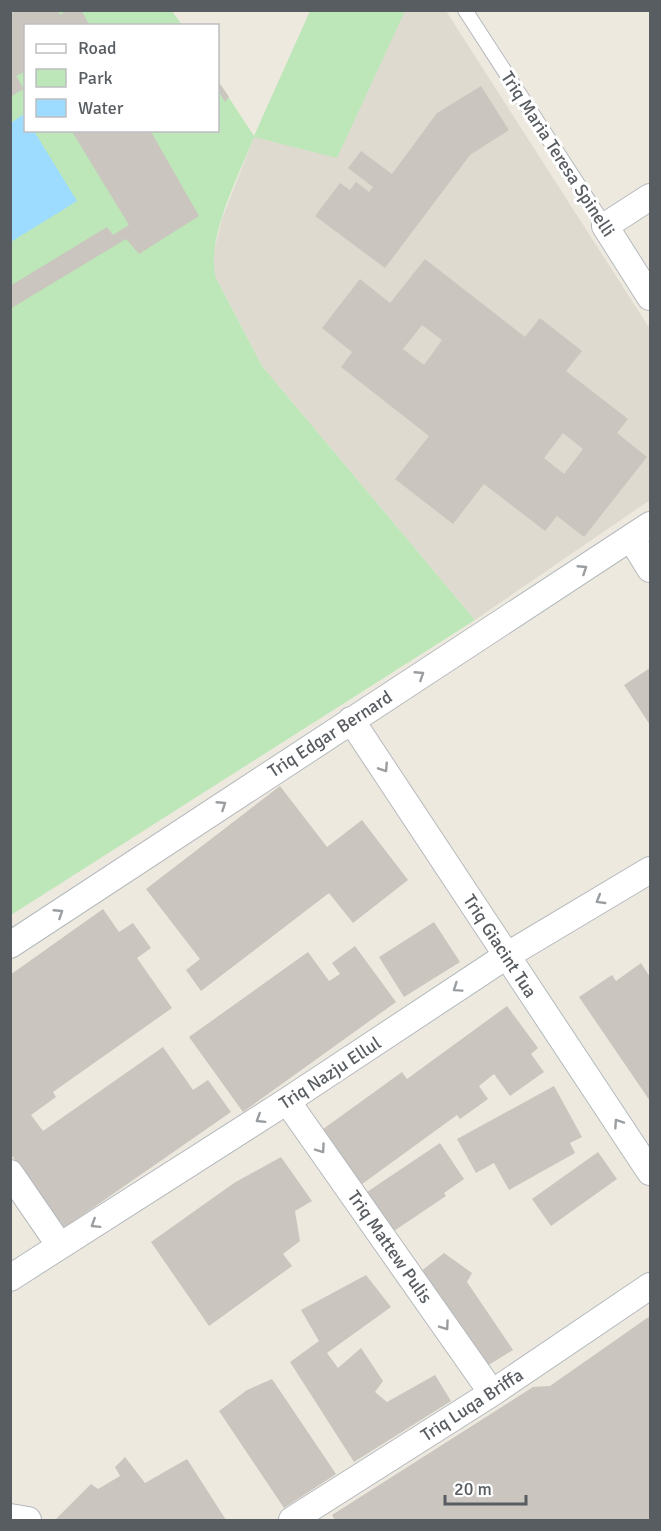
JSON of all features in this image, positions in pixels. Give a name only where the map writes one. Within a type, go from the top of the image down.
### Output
[{"type":"street","points":[[605,226],[651,197]]},
{"type":"street","name":"Triq Maria Teresa Spinelli","points":[[605,226],[651,297]]},
{"type":"street","points":[[641,531],[651,569]]},
{"type":"street","name":"Triq Edgar Bernard","points":[[10,945],[641,531]]},
{"type":"street","name":"Triq Giacint Tua","points":[[351,720],[651,1172]]},
{"type":"street","name":"Triq Nazju Ellul","points":[[10,1278],[287,1101],[506,956],[651,870]]},
{"type":"street","name":"Triq Mattew Pulis","points":[[287,1101],[492,1393]]},
{"type":"street","points":[[10,1173],[60,1246]]},
{"type":"street","name":"Triq Luqa Briffa","points":[[292,1521],[492,1393],[651,1286]]},
{"type":"street","points":[[10,1517],[28,1521]]},
{"type":"lane","name":"Triq Maria Teresa Spinelli","points":[[465,10],[605,226]]},
{"type":"shaded area","points":[[310,11],[446,11],[650,329],[650,500],[475,620],[262,366],[216,278],[211,263],[222,219],[254,137]]},
{"type":"green space","points":[[11,11],[172,11],[181,24],[24,24],[24,132],[219,132],[219,83],[254,136],[310,11],[405,11],[337,158],[254,137],[225,207],[215,245],[214,263],[216,278],[262,366],[475,620],[11,915]]},
{"type":"water","points":[[24,114],[24,132],[35,132],[77,201],[11,242],[11,123]]},
{"type":"building","points":[[17,10],[58,10],[60,15],[67,10],[81,10],[89,24],[24,24],[24,72],[16,76],[24,89],[10,97],[10,15]]},
{"type":"building","points":[[219,82],[229,97],[225,102],[219,92]]},
{"type":"building","points":[[481,86],[509,130],[470,155],[385,268],[315,216],[340,183],[350,190],[356,182],[369,192],[373,187],[348,168],[361,151],[392,174],[437,113]]},
{"type":"building","points":[[72,132],[151,132],[199,216],[139,254],[126,239],[10,309],[10,286],[107,227],[113,235],[129,225]]},
{"type":"building","points":[[425,259],[525,337],[540,318],[582,351],[566,371],[628,419],[617,433],[647,457],[584,537],[557,516],[545,531],[484,484],[453,524],[395,479],[429,436],[341,367],[352,352],[322,328],[360,279],[390,303]],"holes":[[[422,325],[442,340],[424,365],[403,349]],[[563,433],[583,449],[564,474],[544,458]]]},
{"type":"building","points":[[650,668],[650,725],[624,685]]},
{"type":"building","points":[[280,786],[327,847],[362,820],[408,880],[353,923],[329,893],[201,991],[186,970],[200,959],[146,889]]},
{"type":"building","points":[[103,909],[119,932],[133,923],[151,948],[137,958],[172,1008],[53,1092],[56,1097],[31,1115],[43,1131],[163,1047],[193,1090],[208,1080],[231,1112],[64,1228],[10,1153],[10,975]]},
{"type":"building","points":[[434,922],[460,962],[404,997],[379,957]]},
{"type":"building","points":[[355,946],[396,1002],[243,1112],[189,1037],[308,952],[329,981],[340,974],[332,963]]},
{"type":"building","points":[[641,963],[650,977],[650,1101],[579,997],[612,975],[616,981]]},
{"type":"building","points":[[507,1006],[538,1048],[531,1054],[544,1072],[510,1096],[494,1074],[479,1086],[488,1099],[460,1119],[457,1115],[358,1187],[319,1132],[402,1072],[407,1079]]},
{"type":"building","points":[[554,1086],[582,1137],[570,1143],[575,1153],[509,1190],[494,1163],[476,1173],[457,1139]]},
{"type":"building","points":[[440,1143],[464,1179],[444,1193],[446,1196],[388,1235],[361,1196]]},
{"type":"building","points":[[598,1152],[617,1179],[551,1226],[532,1199]]},
{"type":"building","points":[[281,1157],[312,1201],[295,1211],[300,1241],[283,1254],[292,1266],[209,1326],[151,1242],[234,1183]]},
{"type":"building","points":[[444,1253],[472,1273],[467,1282],[513,1350],[487,1366],[419,1273]]},
{"type":"building","points":[[366,1275],[391,1307],[327,1353],[338,1368],[361,1348],[383,1381],[375,1392],[387,1402],[435,1375],[451,1401],[354,1462],[290,1362],[319,1341],[301,1310]]},
{"type":"building","points":[[650,1316],[650,1520],[335,1520],[332,1515],[533,1387],[550,1386]]},
{"type":"building","points":[[272,1379],[336,1474],[284,1508],[219,1411],[247,1390]]},
{"type":"building","points":[[125,1457],[145,1483],[187,1459],[226,1520],[56,1519],[91,1484],[98,1489],[120,1476],[115,1467]]}]
